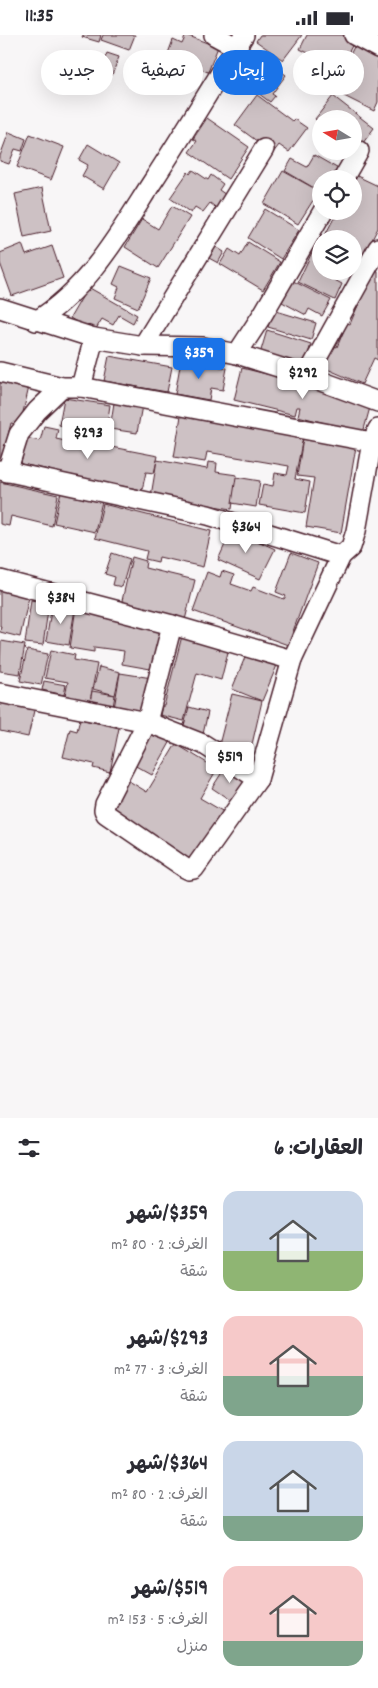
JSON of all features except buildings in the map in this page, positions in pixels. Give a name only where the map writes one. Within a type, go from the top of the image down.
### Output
[{"type":"street","points":[[36,321],[51,311],[86,279],[117,237],[240,41],[214,35]]},
{"type":"street","points":[[354,35],[378,48]]},
{"type":"street","points":[[143,346],[264,149]]},
{"type":"street","points":[[236,354],[263,314],[319,220]]},
{"type":"street","points":[[307,376],[378,248]]},
{"type":"street","points":[[0,308],[94,338],[143,346],[204,347],[236,354],[307,376],[378,402]]},
{"type":"street","points":[[94,338],[71,387],[37,411],[19,434],[3,471],[208,515],[341,556]]},
{"type":"street","points":[[0,372],[71,387],[375,435],[356,531],[350,547],[341,556],[292,660],[258,779],[194,869],[190,870],[106,814],[104,810],[105,804],[147,722],[172,625]]},
{"type":"street","points":[[0,580],[172,625],[292,660]]},
{"type":"street","points":[[0,693],[147,722],[203,745],[258,779]]}]
